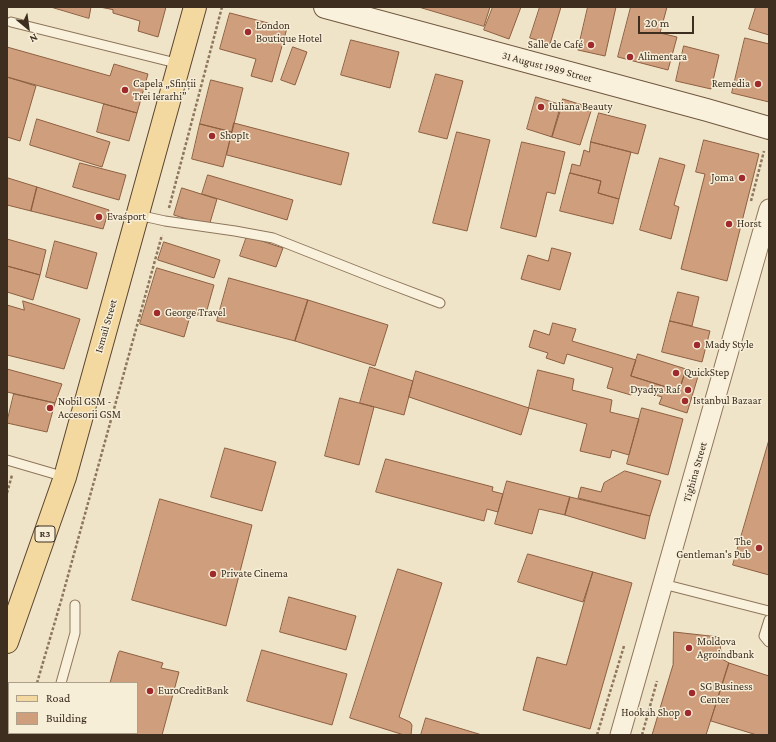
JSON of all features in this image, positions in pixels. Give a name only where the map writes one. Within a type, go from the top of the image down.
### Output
[{"type":"main road","name":"Ismail Street","points":[[7,642],[65,477],[196,7]]},
{"type":"street","name":"31 August 1989 Street","points":[[325,7],[769,128]]},
{"type":"street","name":"Tighina Street","points":[[620,735],[769,209]]},
{"type":"lane","points":[[11,22],[180,64]]},
{"type":"lane","points":[[138,215],[165,221],[273,238],[440,302]]},
{"type":"lane","points":[[7,460],[65,477]]},
{"type":"lane","points":[[663,584],[769,611]]},
{"type":"lane","points":[[62,682],[75,633],[75,605]]},
{"type":"lane","points":[[769,620],[764,636],[769,642]]},
{"type":"path","points":[[37,682],[165,221],[222,7]]},
{"type":"building","points":[[51,7],[91,7],[89,18]]},
{"type":"building","points":[[100,7],[166,7],[158,37],[138,31],[140,21],[113,13],[113,10]]},
{"type":"building","points":[[419,7],[490,7],[484,26]]},
{"type":"building","points":[[493,7],[521,7],[509,39],[484,30]]},
{"type":"building","points":[[540,7],[561,7],[550,44],[530,38]]},
{"type":"building","points":[[588,7],[616,7],[605,56],[578,50]]},
{"type":"building","points":[[631,7],[667,7],[660,33],[677,37],[668,70],[618,57]]},
{"type":"building","points":[[756,7],[769,7],[769,35],[749,29]]},
{"type":"building","points":[[230,13],[287,28],[272,82],[251,76],[256,59],[220,49]]},
{"type":"building","points":[[745,38],[769,44],[769,102],[732,93]]},
{"type":"building","points":[[351,40],[399,52],[390,88],[341,75]]},
{"type":"building","points":[[684,46],[719,55],[711,89],[676,81]]},
{"type":"building","points":[[7,47],[110,76],[114,64],[148,74],[137,113],[7,77]]},
{"type":"building","points":[[293,47],[307,52],[295,85],[281,80]]},
{"type":"building","points":[[436,74],[463,81],[447,139],[419,132]]},
{"type":"building","points":[[7,77],[36,86],[20,141],[7,137]]},
{"type":"building","points":[[211,80],[243,88],[232,132],[200,124]]},
{"type":"building","points":[[536,97],[562,105],[552,137],[527,129]]},
{"type":"building","points":[[563,99],[592,108],[580,145],[552,137]]},
{"type":"building","points":[[104,104],[137,113],[129,141],[97,132]]},
{"type":"building","points":[[599,113],[646,125],[638,154],[591,142]]},
{"type":"building","points":[[37,119],[110,142],[102,167],[30,145]]},
{"type":"building","points":[[234,123],[349,153],[341,185],[227,155]]},
{"type":"building","points":[[200,124],[232,132],[223,167],[192,159]]},
{"type":"building","points":[[457,132],[490,140],[467,231],[433,223]]},
{"type":"building","points":[[704,140],[759,154],[727,281],[681,269],[705,174],[696,172]]},
{"type":"building","points":[[522,142],[565,152],[555,194],[547,192],[536,237],[501,228]]},
{"type":"building","points":[[591,142],[631,152],[619,199],[598,193],[601,181],[570,173],[572,164],[580,166],[584,150],[589,152]]},
{"type":"building","points":[[660,158],[685,165],[674,205],[679,207],[671,239],[640,230]]},
{"type":"building","points":[[80,163],[126,175],[119,200],[73,187]]},
{"type":"building","points":[[570,173],[601,181],[598,193],[619,199],[613,224],[560,211]]},
{"type":"building","points":[[208,175],[293,200],[287,220],[202,194]]},
{"type":"building","points":[[8,178],[37,187],[31,211],[7,205]]},
{"type":"building","points":[[37,187],[109,210],[103,229],[31,211]]},
{"type":"building","points":[[182,188],[217,199],[209,226],[174,215]]},
{"type":"building","points":[[247,236],[283,248],[276,267],[240,256]]},
{"type":"building","points":[[7,239],[46,250],[40,275],[7,266]]},
{"type":"building","points":[[55,241],[97,253],[87,289],[46,277]]},
{"type":"building","points":[[164,242],[220,260],[214,278],[158,260]]},
{"type":"building","points":[[552,248],[571,253],[560,290],[521,279],[528,255],[548,261]]},
{"type":"building","points":[[7,266],[40,275],[33,300],[7,292]]},
{"type":"building","points":[[157,268],[214,285],[205,317],[191,313],[184,337],[140,324]]},
{"type":"building","points":[[229,278],[308,300],[295,341],[217,321]]},
{"type":"building","points":[[678,292],[699,297],[692,326],[670,321]]},
{"type":"building","points":[[308,300],[388,325],[375,366],[295,341]]},
{"type":"building","points":[[23,301],[80,319],[64,369],[7,355],[7,305],[24,310]]},
{"type":"building","points":[[670,321],[710,331],[702,362],[662,352]]},
{"type":"building","points":[[553,323],[576,329],[572,341],[636,360],[631,376],[679,391],[686,369],[699,373],[687,413],[659,404],[662,397],[633,388],[631,395],[607,388],[613,368],[567,354],[564,364],[546,358],[548,353],[529,347],[534,330],[549,335]]},
{"type":"building","points":[[638,354],[686,369],[679,391],[631,376]]},
{"type":"building","points":[[370,367],[413,381],[404,415],[360,403]]},
{"type":"building","points":[[7,369],[62,384],[55,403],[7,392]]},
{"type":"building","points":[[538,370],[574,379],[572,390],[612,400],[610,412],[639,419],[629,455],[612,450],[610,458],[580,451],[587,424],[529,408]]},
{"type":"building","points":[[416,371],[529,408],[521,435],[409,397]]},
{"type":"building","points":[[14,394],[55,403],[47,432],[7,423]]},
{"type":"building","points":[[340,398],[374,407],[359,465],[325,456]]},
{"type":"building","points":[[642,408],[683,419],[668,475],[627,464]]},
{"type":"building","points":[[769,440],[769,575],[733,565]]},
{"type":"building","points":[[225,448],[276,462],[262,511],[211,497]]},
{"type":"building","points":[[386,459],[493,487],[492,491],[503,494],[498,512],[487,509],[484,521],[376,492]]},
{"type":"building","points":[[625,471],[661,481],[650,516],[578,498],[581,487],[601,492],[604,483]]},
{"type":"building","points":[[507,481],[570,497],[565,515],[539,509],[532,534],[495,524]]},
{"type":"building","points":[[570,497],[650,516],[645,539],[565,515]]},
{"type":"building","points":[[160,499],[252,525],[226,626],[132,600]]},
{"type":"building","points":[[528,554],[593,572],[583,602],[518,582]]},
{"type":"building","points":[[398,569],[442,583],[399,717],[410,722],[412,725],[411,735],[404,735],[350,718]]},
{"type":"building","points":[[593,572],[632,583],[590,729],[523,710],[537,657],[566,665]]},
{"type":"building","points":[[289,597],[356,616],[346,650],[280,632]]},
{"type":"building","name":"SG Business Center","points":[[674,632],[719,637],[722,659],[729,663],[706,735],[652,735],[673,665]]},
{"type":"building","points":[[262,650],[347,674],[332,725],[247,701]]},
{"type":"building","points":[[120,651],[163,663],[161,668],[179,672],[162,735],[96,735],[138,734],[138,682],[110,682]]},
{"type":"building","name":"SG Business Center","points":[[729,663],[769,676],[769,735],[757,735],[711,721]]},
{"type":"building","points":[[426,718],[482,735],[421,735]]},
{"type":"place","name":"London Boutique Hotel","points":[[248,32]]},
{"type":"place","name":"Salle de Café","points":[[591,45]]},
{"type":"place","name":"Alimentara","points":[[630,57]]},
{"type":"place","name":"Remedia","points":[[758,84]]},
{"type":"place","name":"Capela „Sfinții Trei Ierarhi”","points":[[125,90]]},
{"type":"place","name":"Iuliana Beauty","points":[[541,107]]},
{"type":"place","name":"ShopIt","points":[[212,136]]},
{"type":"place","name":"Joma","points":[[742,178]]},
{"type":"place","name":"Evaśport","points":[[99,217]]},
{"type":"place","name":"Horst","points":[[729,224]]},
{"type":"place","name":"George Travel","points":[[157,313]]},
{"type":"place","name":"Mady Style","points":[[697,345]]},
{"type":"place","name":"QuickStep","points":[[676,373]]},
{"type":"place","name":"Dyadya Raf","points":[[688,390]]},
{"type":"place","name":"Istanbul Bazaar","points":[[685,401]]},
{"type":"place","name":"Nobil GSM - Accesorii GSM","points":[[50,408]]},
{"type":"place","name":"The Gentleman's Pub","points":[[759,548]]},
{"type":"place","name":"Private Cinema","points":[[213,574]]},
{"type":"place","name":"Moldova Agroindbank","points":[[689,648]]},
{"type":"place","name":"EuroCreditBank","points":[[150,691]]},
{"type":"place","name":"SG Business Center","points":[[692,693]]},
{"type":"place","name":"Hookah Shop","points":[[688,713]]}]
